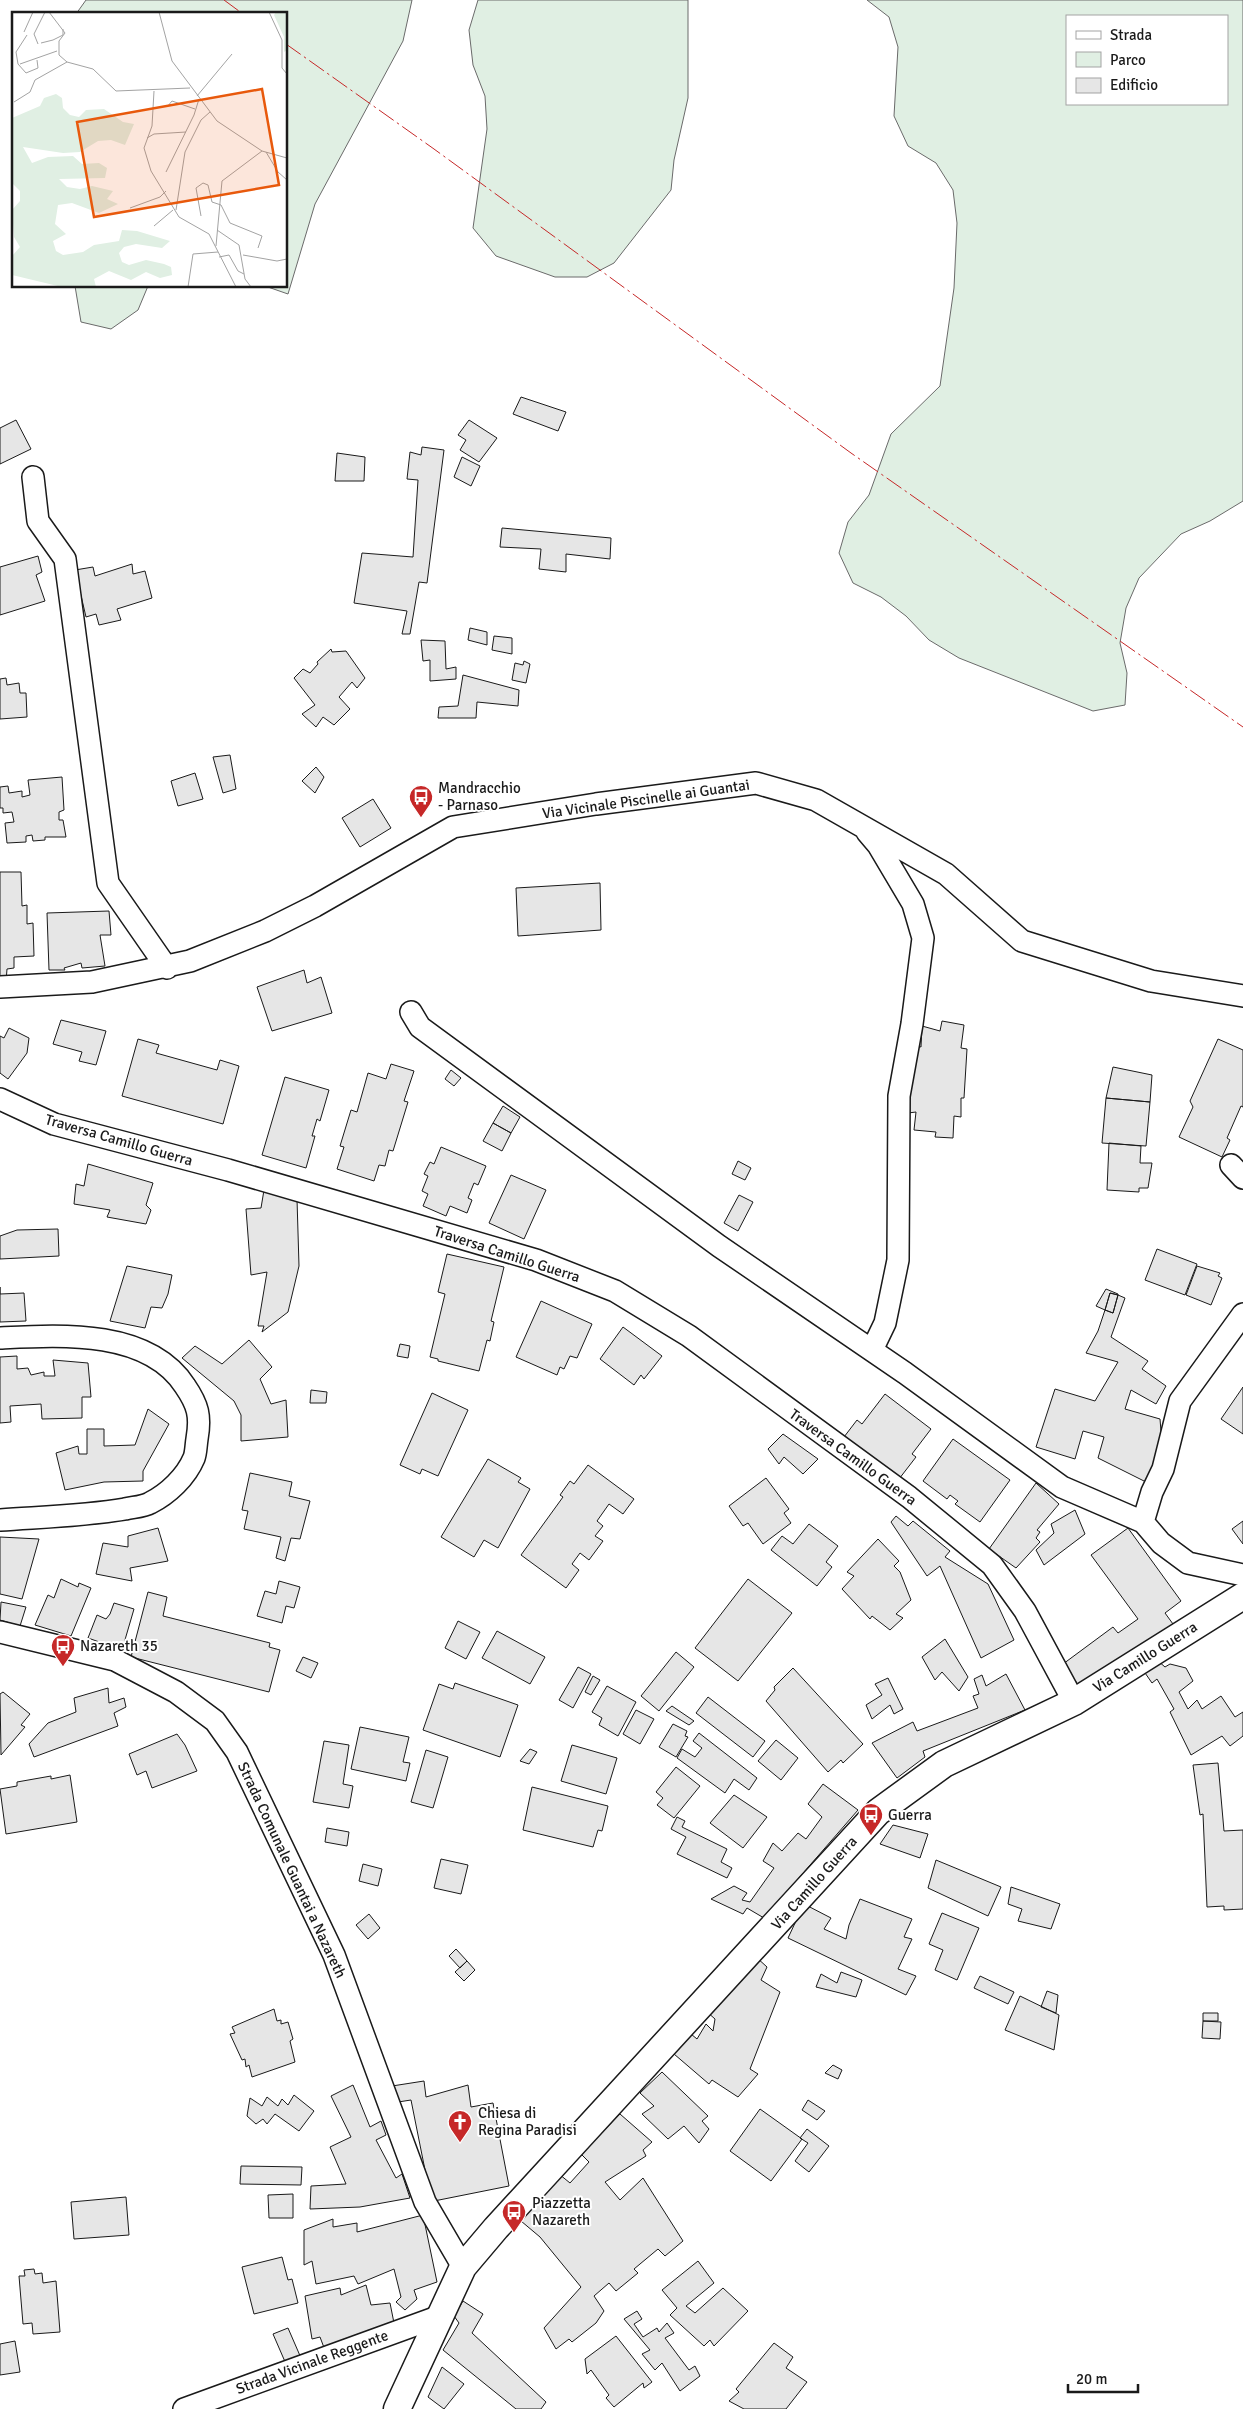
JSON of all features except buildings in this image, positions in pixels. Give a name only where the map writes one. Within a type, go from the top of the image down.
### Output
[{"type":"street","points":[[34,477],[38,521],[66,559],[108,883],[167,968]]},
{"type":"street","name":"Via Vicinale Piscinelle ai Guantai","points":[[0,987],[92,982],[167,968],[190,961],[265,931],[315,906],[453,828],[596,804],[756,783],[816,800],[946,874],[1022,941],[1151,981],[1243,996]]},
{"type":"street","points":[[861,825],[878,846],[913,904],[923,938],[914,1015],[900,1096],[898,1260],[885,1323],[872,1350]]},
{"type":"street","points":[[411,1012],[420,1026],[720,1246],[872,1350],[1062,1487],[1143,1522],[1161,1543],[1188,1563],[1243,1575]]},
{"type":"street","name":"Traversa Camillo Guerra","points":[[0,1099],[54,1124],[228,1170],[536,1260],[616,1291],[689,1336],[908,1497],[992,1565],[1025,1611],[1074,1702]]},
{"type":"street","points":[[1143,1522],[1152,1492],[1163,1468],[1180,1401],[1243,1314]]},
{"type":"street","points":[[0,1338],[35,1336],[97,1339],[138,1348],[164,1362],[179,1376],[197,1404],[198,1434],[194,1457],[171,1491],[148,1505],[107,1512],[0,1520]]},
{"type":"street","name":"Via Camillo Guerra","points":[[397,2409],[463,2267],[878,1812],[944,1764],[1074,1702],[1243,1596]]},
{"type":"street","name":"Strada Comunale Guantai a Nazareth","points":[[0,1632],[115,1660],[184,1698],[214,1721],[237,1752],[334,1955],[425,2202],[463,2267]]},
{"type":"street","name":"Strada Vicinale Reggente","points":[[184,2409],[440,2316]]},
{"type":"green space","points":[[86,0],[412,0],[403,41],[315,204],[288,294],[271,288],[288,288],[288,12],[77,12]]},
{"type":"green space","points":[[478,0],[688,0],[688,98],[674,160],[671,190],[614,263],[587,277],[555,277],[496,256],[473,228],[487,129],[485,96],[473,65],[469,30]]},
{"type":"green space","points":[[867,0],[1243,0],[1243,501],[1210,521],[1181,534],[1139,578],[1126,608],[1120,643],[1127,673],[1125,705],[1093,711],[959,658],[929,640],[906,616],[881,597],[853,583],[839,553],[848,522],[869,495],[891,434],[940,386],[954,288],[957,223],[953,190],[936,163],[908,146],[894,116],[898,47],[889,17]]},
{"type":"green space","points":[[75,288],[147,288],[138,310],[111,329],[81,322]]},
{"type":"power","points":[[224,0],[240,12]]},
{"type":"power","points":[[288,45],[434,149],[851,453],[1243,727]]},
{"type":"place","name":"Mandracchio - Parnaso","points":[[421,818]]},
{"type":"place","name":"Nazareth 35","points":[[63,1667]]},
{"type":"place","name":"Guerra","points":[[871,1836]]},
{"type":"place","name":"Chiesa di Regina Paradisi","points":[[460,2143]]},
{"type":"place","name":"Piazzetta Nazareth","points":[[514,2233]]}]
